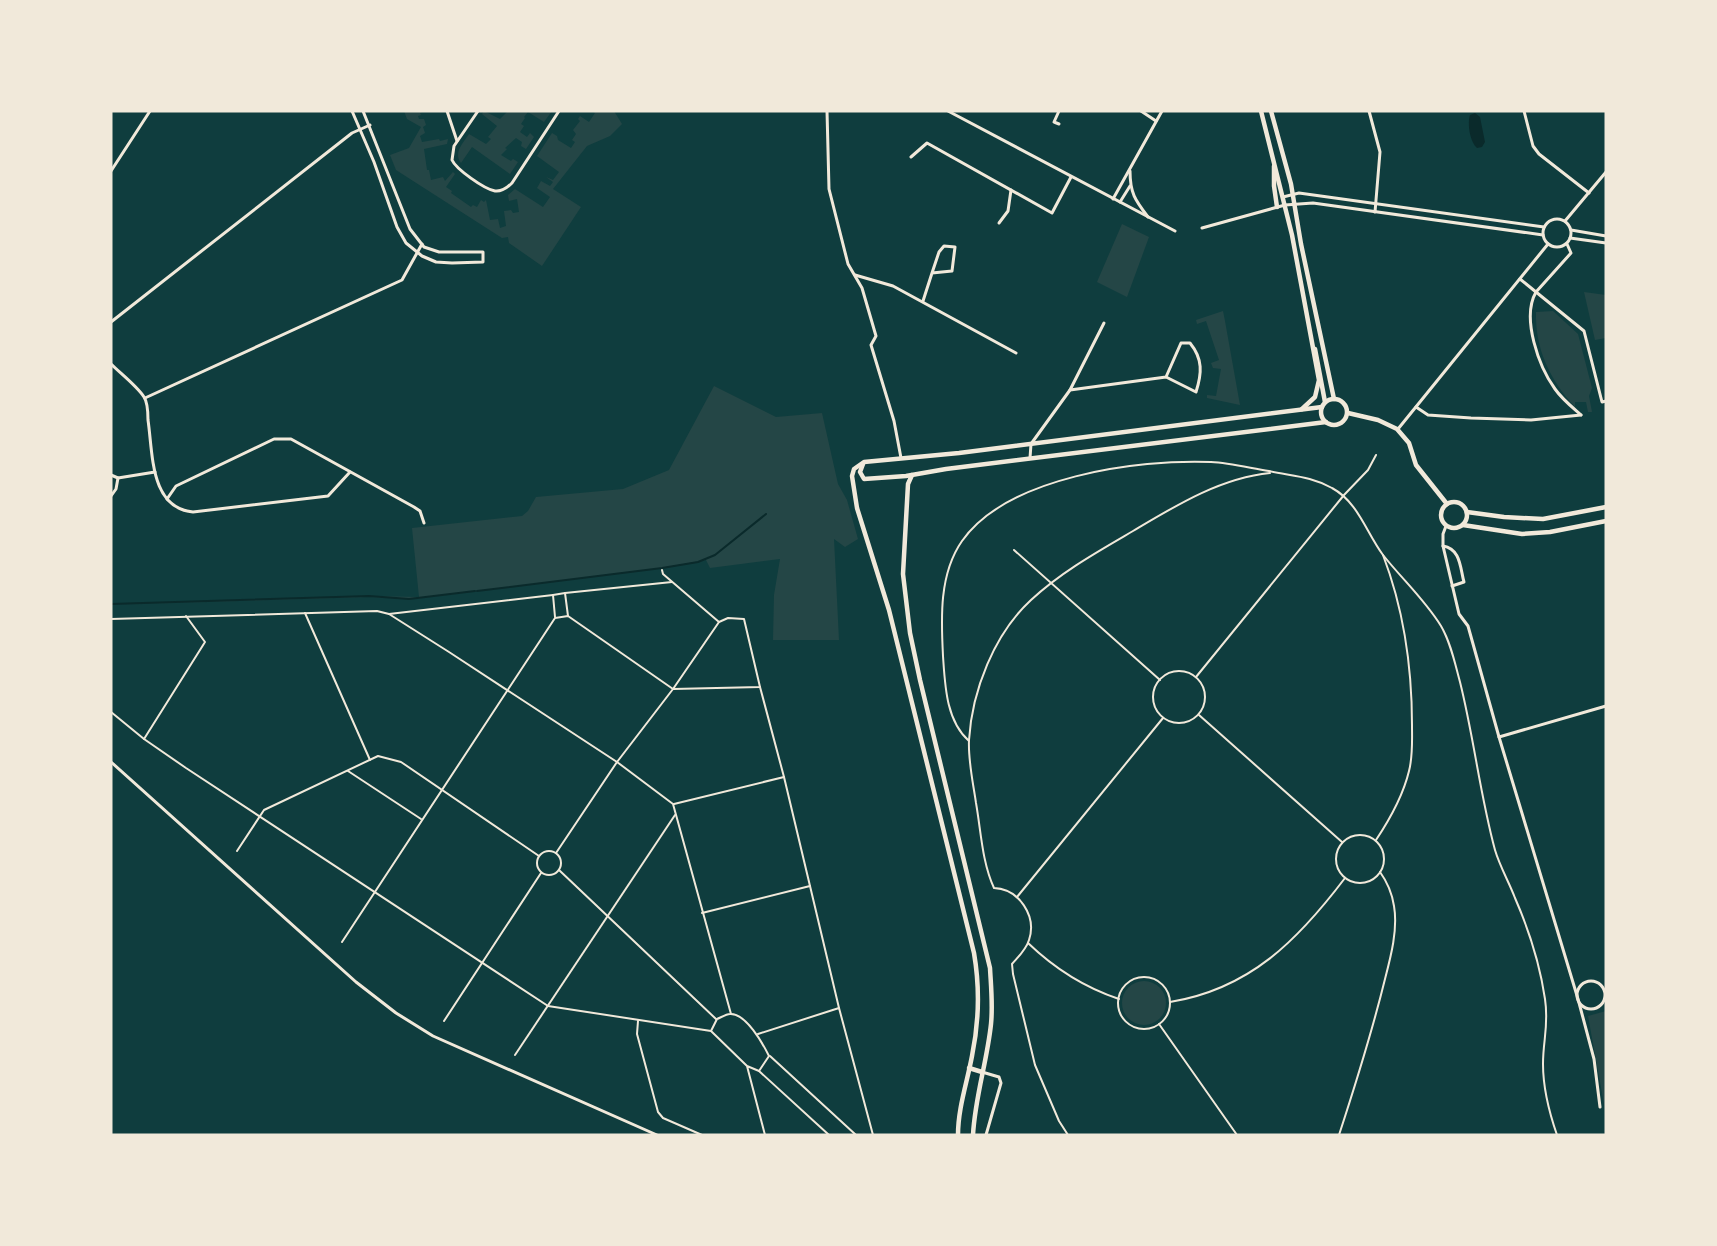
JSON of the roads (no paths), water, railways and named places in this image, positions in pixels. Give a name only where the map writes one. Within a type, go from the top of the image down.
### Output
[{"type":"main road","points":[[1261,111],[1285,205],[1319,380],[1318,390],[1311,402],[1299,410]]},
{"type":"main road","points":[[1271,111],[1293,194],[1334,399]]},
{"type":"main road","points":[[1274,160],[1277,207]]},
{"type":"main road","points":[[1313,341],[1326,402]]},
{"type":"main road","points":[[1348,412],[1341,423],[1331,425],[1321,415],[1322,407],[1326,402],[1334,399],[1342,401],[1348,412],[1378,420],[1397,429],[1409,444],[1416,465],[1447,504]]},
{"type":"main road","points":[[958,1135],[960,1107],[977,1025],[979,999],[974,953],[889,610],[857,508],[852,476],[854,469],[864,462],[1031,444],[1322,407]]},
{"type":"main road","points":[[864,462],[860,472],[864,479],[912,475],[1326,422]]},
{"type":"main road","points":[[944,454],[946,469]]},
{"type":"main road","points":[[912,475],[908,484],[904,545],[905,599],[920,680],[990,968],[991,1025],[974,1113],[973,1135]]},
{"type":"main road","points":[[1467,512],[1467,519],[1463,525],[1455,529],[1446,526],[1440,517],[1442,508],[1447,504],[1459,503],[1467,512],[1543,519],[1606,507]]},
{"type":"main road","points":[[1463,525],[1522,534],[1550,532],[1606,521]]},
{"type":"main road","points":[[969,1068],[982,1072]]},
{"type":"street","points":[[111,171],[150,111]]},
{"type":"street","points":[[352,111],[397,226],[406,243],[436,262],[483,262],[483,252],[439,252],[422,244],[410,229],[363,111]]},
{"type":"street","points":[[447,111],[457,141]]},
{"type":"street","points":[[478,111],[457,141],[451,154],[452,160],[457,168],[488,188],[502,190],[512,183],[559,111]]},
{"type":"street","points":[[827,111],[829,189],[848,264],[862,288],[876,336],[872,345],[902,458]]},
{"type":"street","points":[[948,111],[1175,231]]},
{"type":"street","points":[[1059,111],[1054,122],[1059,124]]},
{"type":"street","points":[[1141,111],[1156,121]]},
{"type":"street","points":[[1113,199],[1162,111]]},
{"type":"street","points":[[1369,111],[1380,152],[1375,212]]},
{"type":"street","points":[[1524,111],[1533,146],[1539,154],[1589,193]]},
{"type":"street","points":[[111,322],[352,133],[370,125]]},
{"type":"street","points":[[911,157],[927,143],[1052,213],[1071,177]]},
{"type":"street","points":[[1130,170],[1130,186],[1135,199],[1148,217]]},
{"type":"street","points":[[1565,221],[1606,172]]},
{"type":"street","points":[[1120,202],[1130,186]]},
{"type":"street","points":[[999,223],[1008,211],[1011,190]]},
{"type":"street","points":[[1283,197],[1299,193],[1544,226]]},
{"type":"street","points":[[1202,228],[1285,205],[1313,203],[1543,234]]},
{"type":"street","points":[[1552,219],[1565,221],[1571,230],[1567,244],[1558,247],[1548,244],[1543,234],[1544,226],[1552,219]]},
{"type":"street","points":[[1571,230],[1606,236]]},
{"type":"street","points":[[1570,238],[1606,243]]},
{"type":"street","points":[[145,398],[394,285],[402,280],[422,244]]},
{"type":"street","points":[[1397,429],[1548,244]]},
{"type":"street","points":[[1416,407],[1428,415],[1471,418],[1532,420],[1581,415],[1554,388],[1537,356],[1531,321],[1533,297],[1571,253],[1567,244]]},
{"type":"street","points":[[923,301],[932,273],[939,252],[944,246],[955,248],[952,271],[932,273]]},
{"type":"street","points":[[855,275],[893,286],[1016,353]]},
{"type":"street","points":[[1520,279],[1584,331],[1602,402],[1606,401]]},
{"type":"street","points":[[1030,460],[1031,444],[1070,390],[1104,323]]},
{"type":"street","points":[[1070,390],[1166,377],[1196,392],[1201,365],[1196,350],[1190,343],[1181,343],[1166,377]]},
{"type":"street","points":[[111,364],[145,398],[159,488],[167,499],[181,511],[194,512],[328,496],[350,472]]},
{"type":"street","points":[[167,499],[176,486],[274,439],[291,439],[414,507],[420,511],[424,523]]},
{"type":"street","points":[[1196,677],[1344,495],[1368,470],[1376,455]]},
{"type":"street","points":[[969,741],[960,733],[950,710],[945,681],[942,626],[946,575],[959,545],[982,520],[1036,488],[1102,470],[1177,462],[1214,462],[1288,473],[1318,481],[1344,495],[1382,553],[1427,605],[1443,629],[1454,657],[1468,713],[1494,848],[1517,902],[1534,952],[1545,995],[1548,1020],[1543,1055],[1544,1087],[1557,1135]]},
{"type":"street","points":[[111,475],[118,477],[155,472]]},
{"type":"street","points":[[1068,1135],[1059,1121],[1033,1059],[1012,964],[1028,943],[1031,930],[1030,920],[1017,897],[1011,892],[994,888],[984,850],[970,765],[969,741],[976,698],[1002,637],[1029,602],[1051,583],[1164,512],[1223,483],[1254,474],[1273,472]]},
{"type":"street","points":[[111,496],[116,489],[118,477]]},
{"type":"street","points":[[1446,526],[1443,546],[1459,614],[1468,626],[1578,999],[1594,1059],[1600,1107]]},
{"type":"street","points":[[1443,546],[1454,550],[1458,555],[1464,582],[1452,586]]},
{"type":"street","points":[[1014,550],[1160,680]]},
{"type":"street","points":[[1376,840],[1389,821],[1406,782],[1412,745],[1410,685],[1404,624],[1396,591],[1382,553]]},
{"type":"street","points":[[663,570],[663,574],[719,622]]},
{"type":"street","points":[[389,614],[672,582]]},
{"type":"street","points":[[565,593],[568,616]]},
{"type":"street","points":[[342,942],[555,618],[553,595]]},
{"type":"street","points":[[111,619],[377,611],[389,614],[617,762],[673,804],[731,1014]]},
{"type":"street","points":[[305,613],[370,760]]},
{"type":"street","points":[[144,740],[205,642],[186,616]]},
{"type":"street","points":[[555,618],[568,616],[673,689],[760,687]]},
{"type":"street","points":[[556,853],[617,762],[673,689],[719,622],[728,618],[744,619],[838,1008],[873,1135]]},
{"type":"street","points":[[1177,671],[1196,677],[1206,695],[1199,715],[1189,722],[1182,723],[1173,723],[1163,718],[1155,707],[1154,700],[1155,688],[1160,680],[1177,671]]},
{"type":"street","points":[[1499,737],[1606,706]]},
{"type":"street","points":[[111,712],[144,740],[548,1006],[711,1032],[747,1066],[759,1071],[830,1135]]},
{"type":"street","points":[[1199,715],[1342,842]]},
{"type":"street","points":[[1017,897],[1163,718]]},
{"type":"street","points":[[237,851],[264,810],[378,756],[401,762],[539,856]]},
{"type":"street","points":[[111,762],[368,992],[396,1013],[433,1036],[657,1135]]},
{"type":"street","points":[[348,771],[422,820]]},
{"type":"street","points":[[673,804],[784,777]]},
{"type":"street","points":[[515,1055],[676,814]]},
{"type":"street","points":[[1362,835],[1376,840],[1384,860],[1380,872],[1367,882],[1359,883],[1345,878],[1340,872],[1336,857],[1342,842],[1362,835]]},
{"type":"street","points":[[549,851],[556,853],[561,863],[559,870],[549,876],[542,873],[536,863],[539,856],[549,851]]},
{"type":"street","points":[[559,870],[717,1019]]},
{"type":"street","points":[[1339,1135],[1366,1053],[1391,951],[1394,906],[1388,883],[1380,872]]},
{"type":"street","points":[[444,1021],[542,873]]},
{"type":"street","points":[[1170,1002],[1196,998],[1223,988],[1261,967],[1323,908],[1345,878]]},
{"type":"street","points":[[702,913],[810,886]]},
{"type":"street","points":[[1028,943],[1041,956],[1078,983],[1119,999]]},
{"type":"street","points":[[1147,977],[1161,983],[1169,995],[1170,1002],[1165,1018],[1159,1024],[1143,1029],[1127,1022],[1119,1008],[1119,999],[1125,985],[1131,980],[1147,977]]},
{"type":"street","points":[[1585,982],[1597,982],[1604,991],[1602,1002],[1596,1007],[1585,1007],[1578,999],[1578,991],[1585,982]]},
{"type":"street","points":[[757,1034],[838,1008]]},
{"type":"street","points":[[711,1032],[717,1019],[731,1014],[740,1017],[757,1034],[769,1056],[856,1135]]},
{"type":"street","points":[[638,1021],[637,1034],[658,1113],[663,1118],[702,1135]]},
{"type":"street","points":[[1159,1024],[1237,1135]]},
{"type":"street","points":[[759,1071],[769,1056]]},
{"type":"street","points":[[747,1066],[765,1135]]},
{"type":"street","points":[[982,1072],[999,1077],[1001,1083],[986,1135]]},
{"type":"waterway","points":[[477,591],[698,562],[715,555],[766,514]]},
{"type":"waterway","points":[[111,604],[369,596],[409,599],[475,591]]}]
